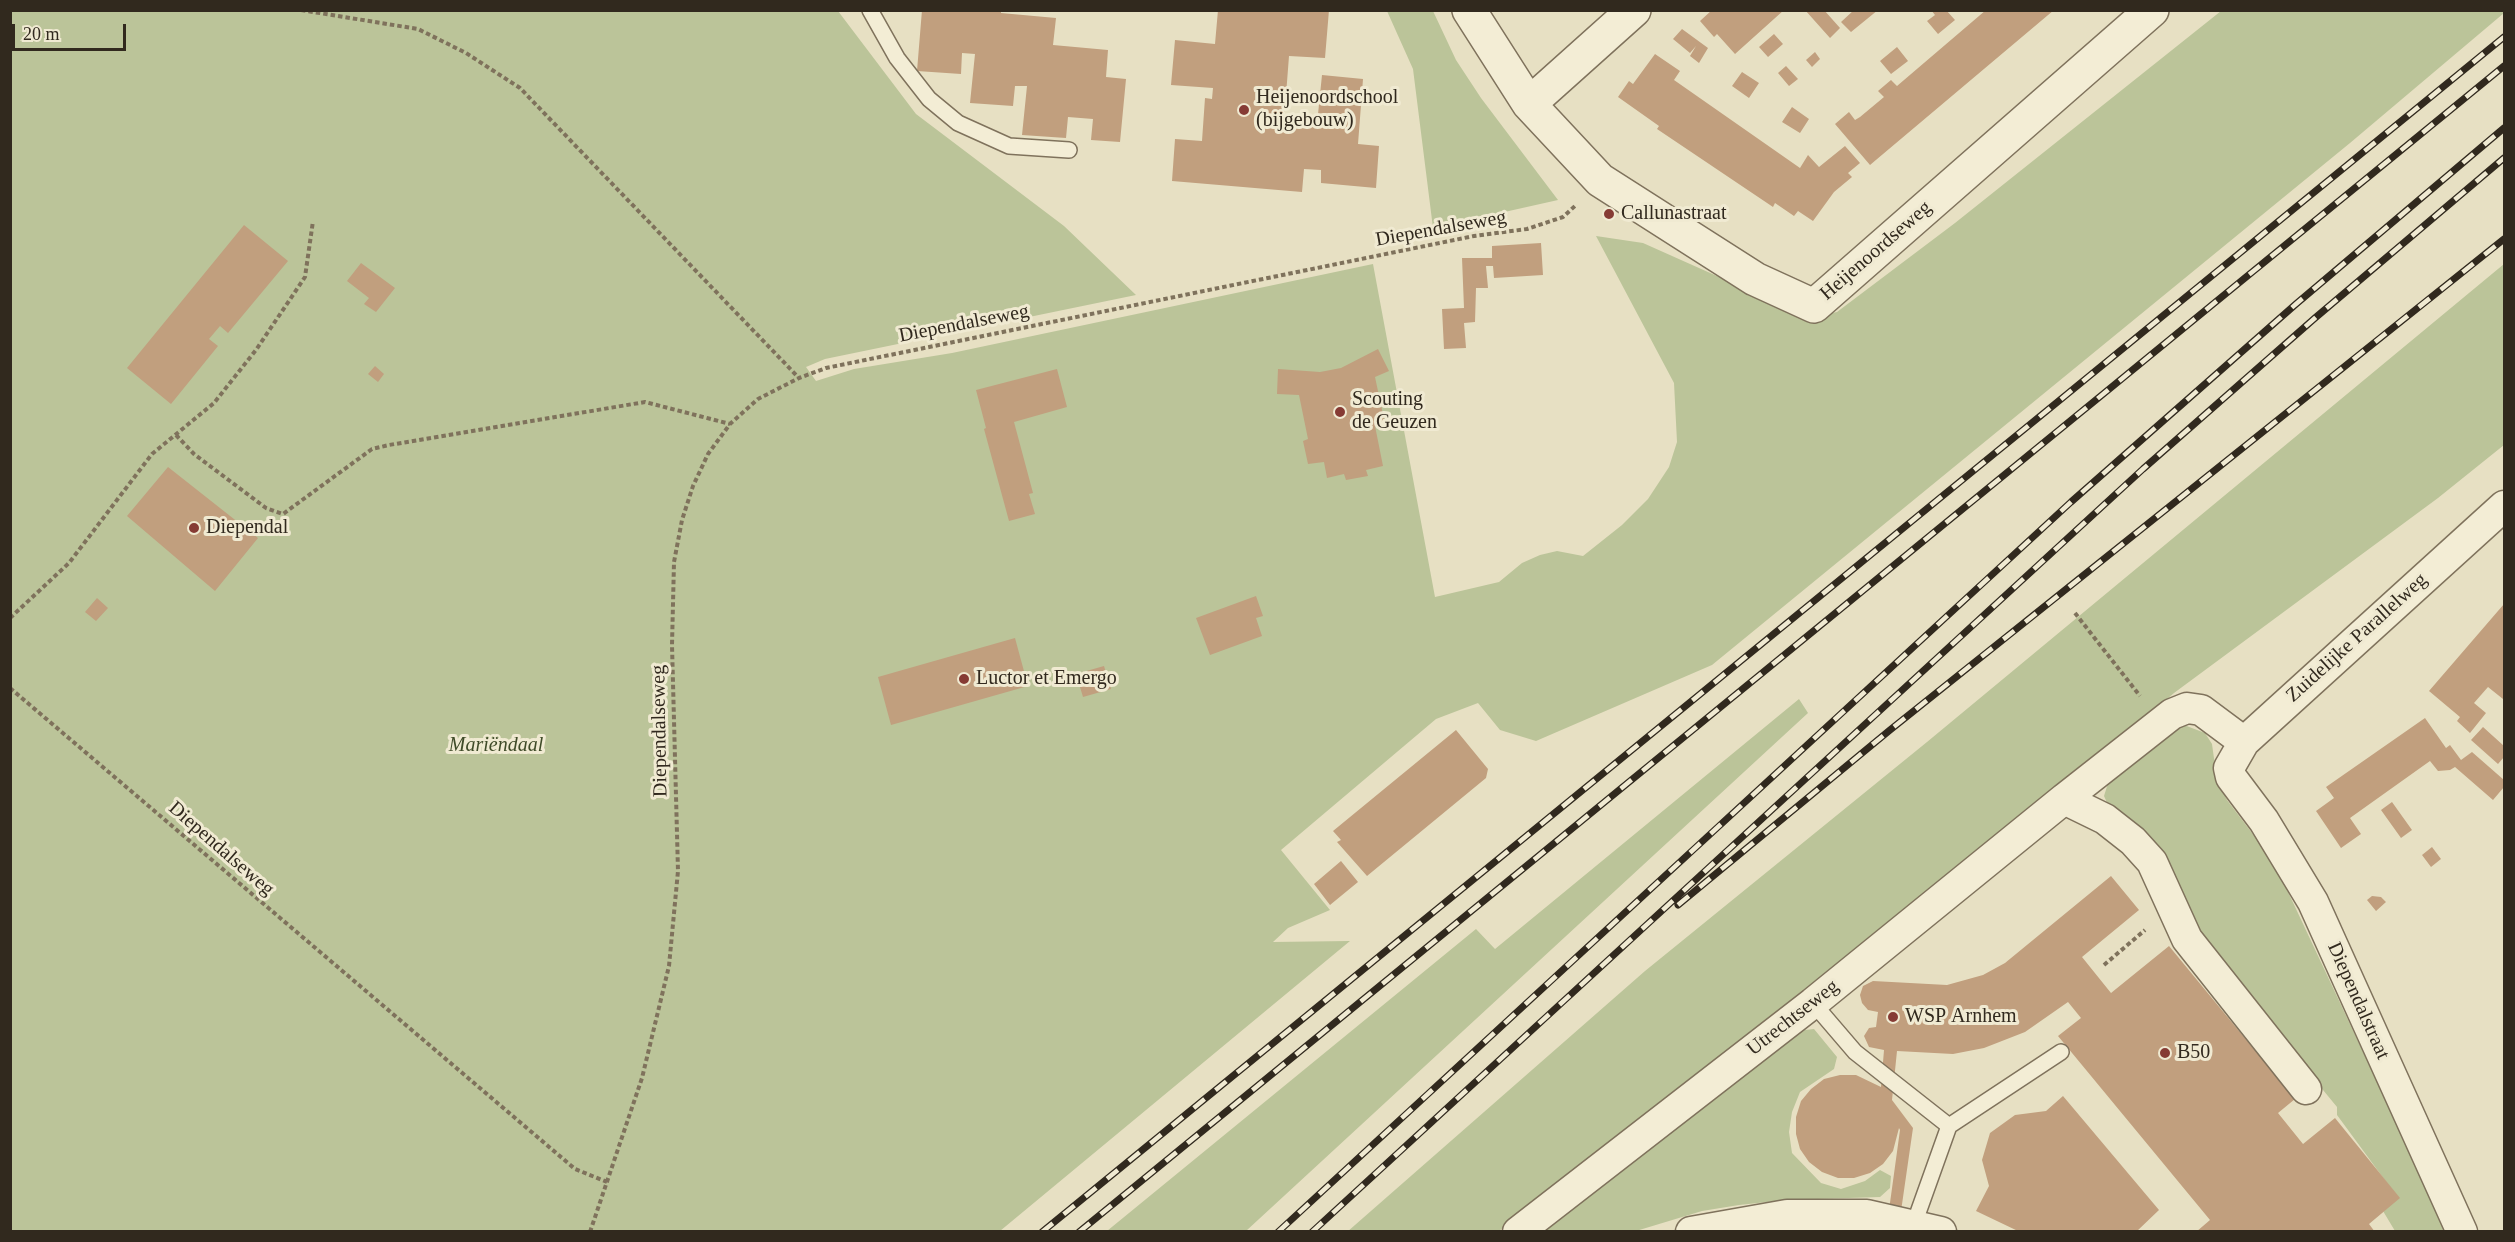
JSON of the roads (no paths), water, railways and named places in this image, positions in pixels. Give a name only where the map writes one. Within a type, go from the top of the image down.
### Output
[{"type":"street","name":"Heijenoordseweg","points":[[1469,10],[1529,104],[1600,180],[1755,279],[1814,306],[2152,10]]},
{"type":"street","points":[[1529,104],[1634,10]]},
{"type":"street","name":"Zuidelijke Parallelweg","points":[[2234,782],[2229,768],[2244,742],[2505,506]]},
{"type":"street","name":"Utrechtseweg","points":[[1518,1232],[1813,1003],[2172,714],[2187,708],[2201,710],[2244,742]]},
{"type":"street","name":"Diependalstraat","points":[[2234,782],[2264,821],[2313,902],[2462,1232]]},
{"type":"street","points":[[2064,799],[2105,819],[2133,841],[2152,862],[2174,906],[2187,939],[2306,1089]]},
{"type":"street","points":[[1691,1232],[1787,1215],[1867,1215],[1928,1228]]},
{"type":"lane","points":[[870,10],[897,58],[929,99],[958,123],[1009,146],[1069,150]]},
{"type":"lane","points":[[1813,1003],[1855,1052],[1949,1126]]},
{"type":"lane","points":[[1928,1228],[1949,1126],[2061,1052]]},
{"type":"railway","points":[[1042,1232],[2504,37]]},
{"type":"railway","points":[[1079,1232],[2504,66]]},
{"type":"railway","points":[[1278,1232],[2071,502],[2296,304],[2504,128]]},
{"type":"railway","points":[[1312,1232],[2143,469],[2315,318],[2504,158]]},
{"type":"railway","points":[[1678,905],[1890,730],[2504,239]]},
{"type":"place","name":"Heijenoordschool (bijgebouw)","points":[[1244,110]]},
{"type":"place","name":"Callunastraat","points":[[1609,214]]},
{"type":"place","name":"Scouting de Geuzen","points":[[1340,412]]},
{"type":"place","name":"Diependal","points":[[194,528]]},
{"type":"place","name":"Luctor et Emergo","points":[[964,679]]},
{"type":"place","name":"WSP Arnhem","points":[[1893,1017]]},
{"type":"place","name":"B50","points":[[2165,1053]]},
{"type":"park label","name":"Mariëndaal","points":[[496,746]]}]
